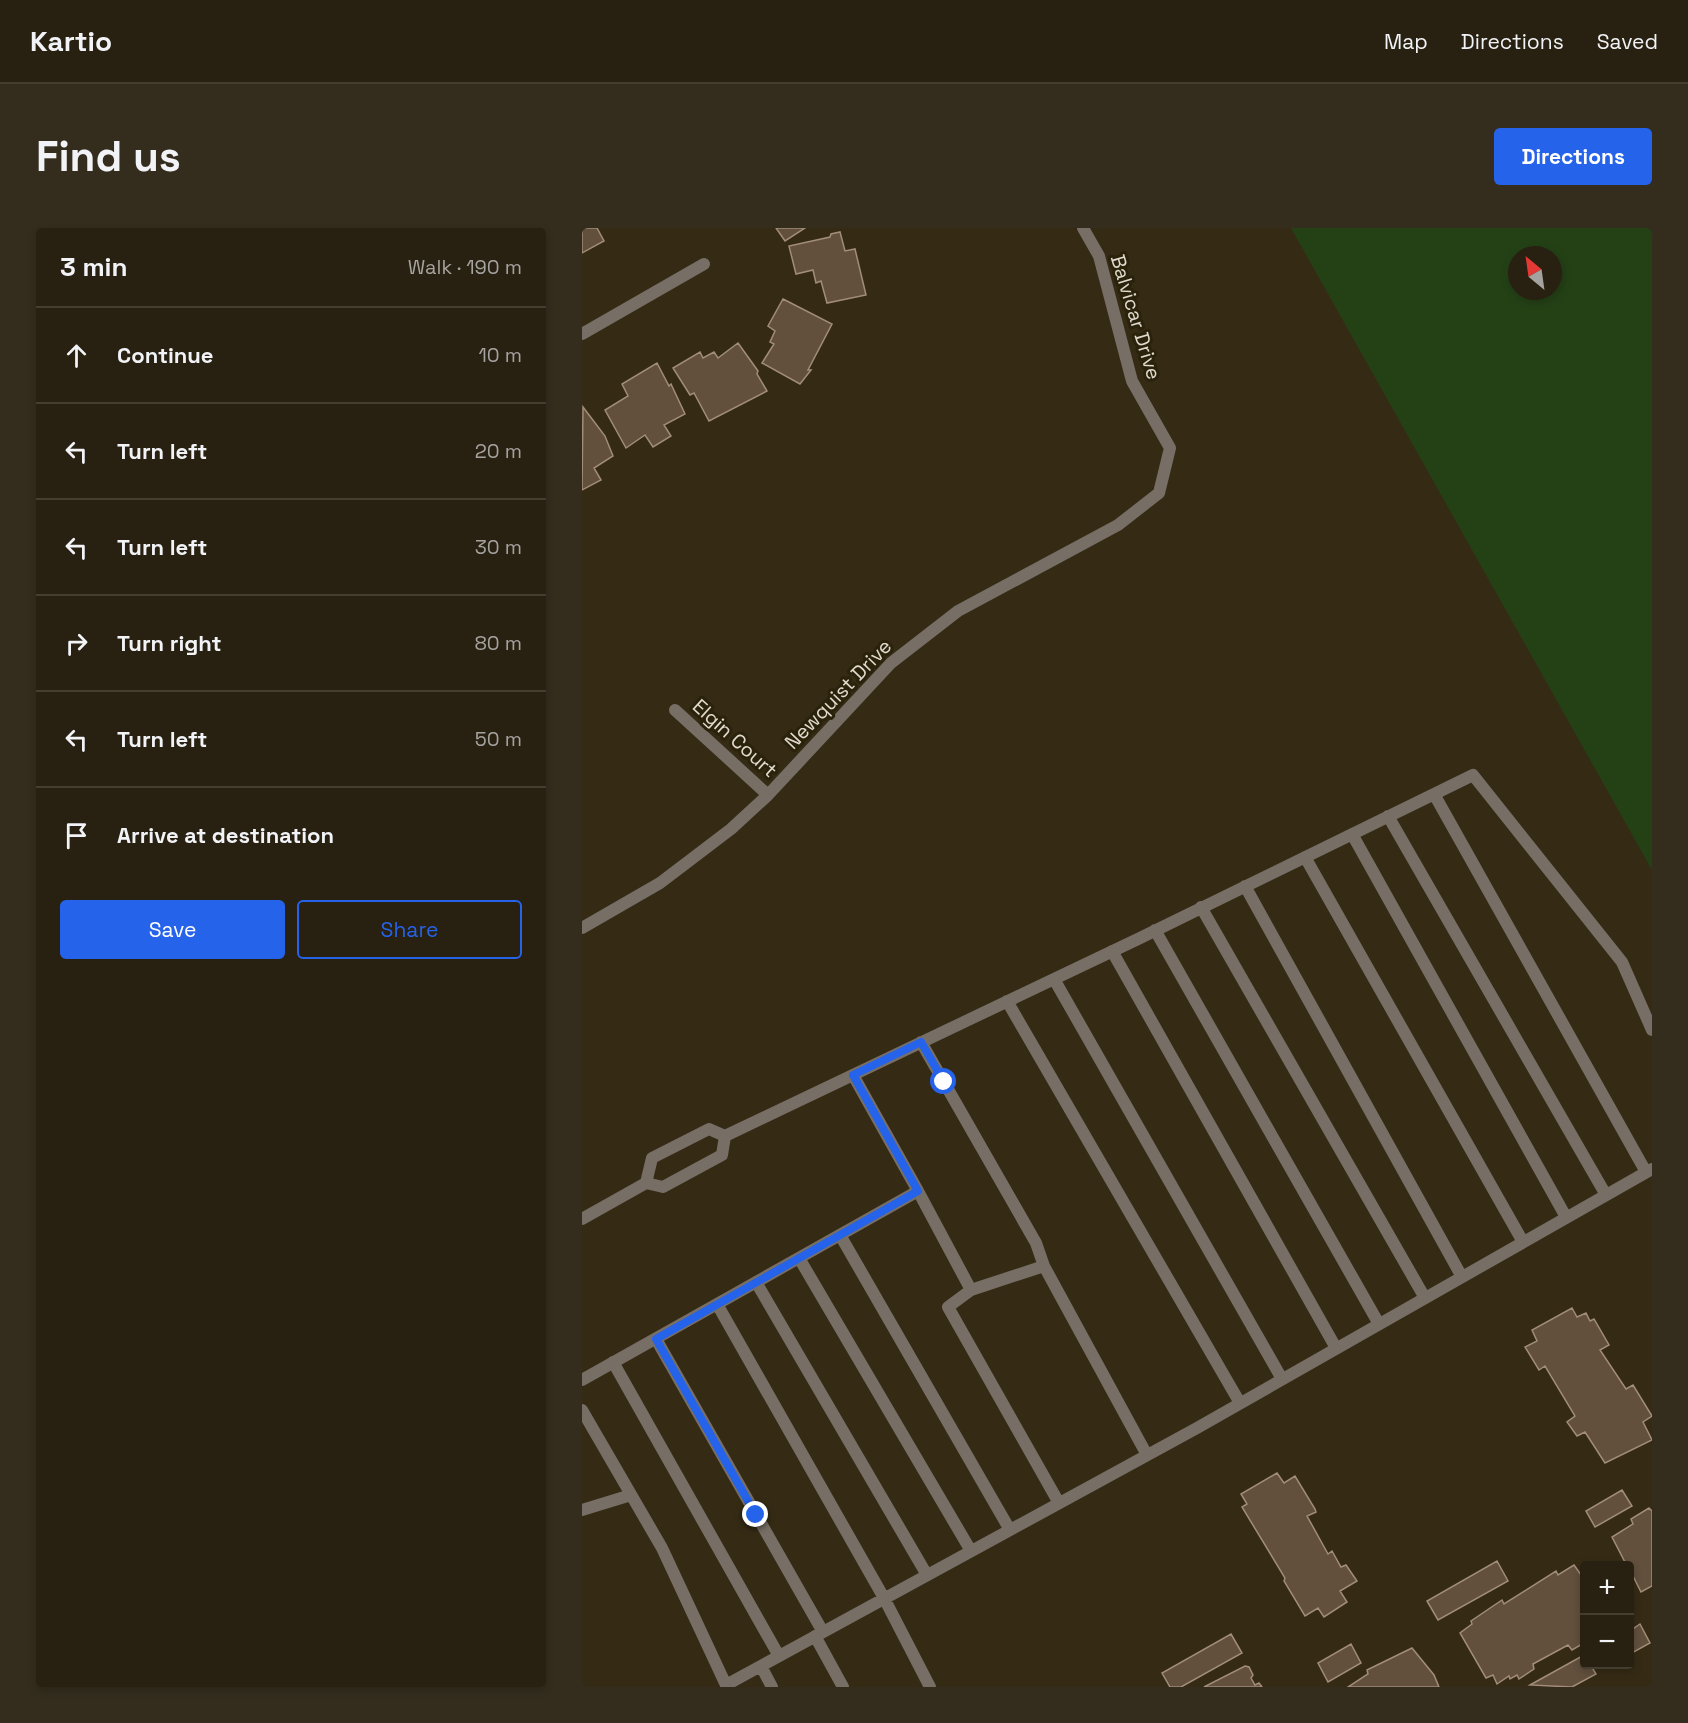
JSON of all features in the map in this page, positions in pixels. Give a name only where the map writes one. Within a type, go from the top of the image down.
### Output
[{"type":"street","name":"Balvicar Drive","points":[[1083,228],[1098,256],[1132,381],[1170,448]]},
{"type":"street","points":[[582,334],[704,264]]},
{"type":"street","name":"Newquist Drive","points":[[582,928],[660,883],[731,829],[768,795],[891,663],[958,611],[1118,525],[1159,494],[1170,448]]},
{"type":"street","name":"Elgin Court","points":[[675,710],[768,795]]},
{"type":"street","points":[[646,1183],[652,1158],[709,1129],[725,1136],[1473,775],[1622,962],[1652,1030]]},
{"type":"street","points":[[582,1410],[662,1548],[726,1686],[1147,1455],[1649,1170],[1434,794]]},
{"type":"street","points":[[1388,816],[1606,1195]]},
{"type":"street","points":[[1352,834],[1566,1217]]},
{"type":"street","points":[[1305,857],[1523,1242]]},
{"type":"street","points":[[1245,886],[1462,1277]]},
{"type":"street","points":[[1201,907],[1425,1298]]},
{"type":"street","points":[[1155,930],[1379,1324]]},
{"type":"street","points":[[1112,951],[1336,1348]]},
{"type":"street","points":[[1054,979],[1282,1379]]},
{"type":"street","points":[[1007,1001],[1240,1403]]},
{"type":"street","points":[[921,1042],[1036,1243],[1044,1266],[1147,1455]]},
{"type":"street","points":[[853,1075],[971,1290]]},
{"type":"street","points":[[582,1219],[646,1183],[663,1187],[722,1155],[725,1136]]},
{"type":"street","points":[[582,1380],[918,1191]]},
{"type":"street","points":[[840,1235],[1010,1530]]},
{"type":"street","points":[[799,1258],[971,1551]]},
{"type":"street","points":[[1044,1266],[971,1290],[948,1307],[1059,1503]]},
{"type":"street","points":[[756,1282],[927,1575]]},
{"type":"street","points":[[717,1304],[884,1598],[930,1687]]},
{"type":"street","points":[[656,1339],[819,1634],[843,1687]]},
{"type":"street","points":[[613,1362],[779,1656]]},
{"type":"street","points":[[582,1510],[631,1495]]},
{"type":"street","points":[[761,1666],[772,1687]]},
{"type":"green space","points":[[1291,228],[1652,228],[1652,870]]},
{"type":"building","points":[[582,228],[597,228],[604,241],[582,253]]},
{"type":"building","points":[[776,228],[805,228],[785,241]]},
{"type":"building","points":[[840,232],[845,251],[855,249],[866,295],[827,303],[821,281],[816,283],[813,270],[796,274],[789,246],[830,237],[831,234]]},
{"type":"building","points":[[783,299],[832,324],[808,370],[811,370],[800,384],[762,363],[774,344],[770,342],[775,331],[768,326]]},
{"type":"building","points":[[738,343],[758,371],[757,374],[767,391],[709,421],[694,393],[690,395],[673,368],[700,352],[703,358],[714,352],[718,358]]},
{"type":"building","points":[[657,363],[669,386],[671,384],[685,414],[664,425],[671,436],[653,447],[645,435],[626,448],[605,410],[628,396],[622,384]]},
{"type":"building","points":[[583,407],[605,436],[613,456],[594,468],[601,480],[582,490]]},
{"type":"building","points":[[1572,1308],[1577,1317],[1586,1313],[1590,1321],[1594,1319],[1609,1345],[1600,1350],[1626,1389],[1633,1385],[1652,1416],[1643,1422],[1652,1440],[1605,1463],[1585,1432],[1577,1436],[1567,1422],[1575,1416],[1545,1366],[1539,1370],[1525,1347],[1537,1341],[1532,1330]]},
{"type":"building","points":[[1277,1473],[1284,1483],[1295,1476],[1315,1509],[1316,1512],[1307,1516],[1328,1554],[1332,1551],[1341,1567],[1346,1565],[1357,1581],[1340,1591],[1347,1602],[1324,1617],[1318,1608],[1305,1616],[1242,1507],[1247,1504],[1241,1494]]},
{"type":"building","points":[[1622,1490],[1632,1506],[1595,1527],[1586,1511]]},
{"type":"building","points":[[1649,1508],[1652,1511],[1652,1586],[1641,1592],[1634,1578],[1634,1561],[1624,1561],[1612,1537],[1633,1524],[1631,1519]]},
{"type":"building","points":[[1497,1561],[1508,1581],[1438,1620],[1427,1601]]},
{"type":"building","points":[[1574,1565],[1580,1573],[1580,1645],[1572,1650],[1568,1645],[1533,1664],[1534,1669],[1519,1679],[1517,1675],[1510,1679],[1509,1676],[1497,1684],[1493,1675],[1486,1678],[1460,1633],[1472,1624],[1471,1621],[1502,1600],[1504,1604],[1556,1571],[1558,1575]]},
{"type":"building","points":[[1640,1624],[1650,1643],[1634,1652],[1634,1628]]},
{"type":"building","points":[[1231,1634],[1242,1653],[1181,1687],[1170,1687],[1162,1673]]},
{"type":"building","points":[[1351,1644],[1361,1663],[1328,1682],[1318,1663]]},
{"type":"building","points":[[1412,1648],[1434,1675],[1439,1687],[1348,1687],[1368,1674],[1367,1670]]},
{"type":"building","points":[[1580,1657],[1580,1669],[1593,1669],[1596,1674],[1572,1687],[1530,1685]]},
{"type":"building","points":[[1245,1666],[1249,1667],[1255,1685],[1259,1683],[1262,1687],[1204,1687]]},
{"type":"route","points":[[756,1515],[656,1339],[918,1191],[853,1075],[921,1042],[944,1082]]}]
